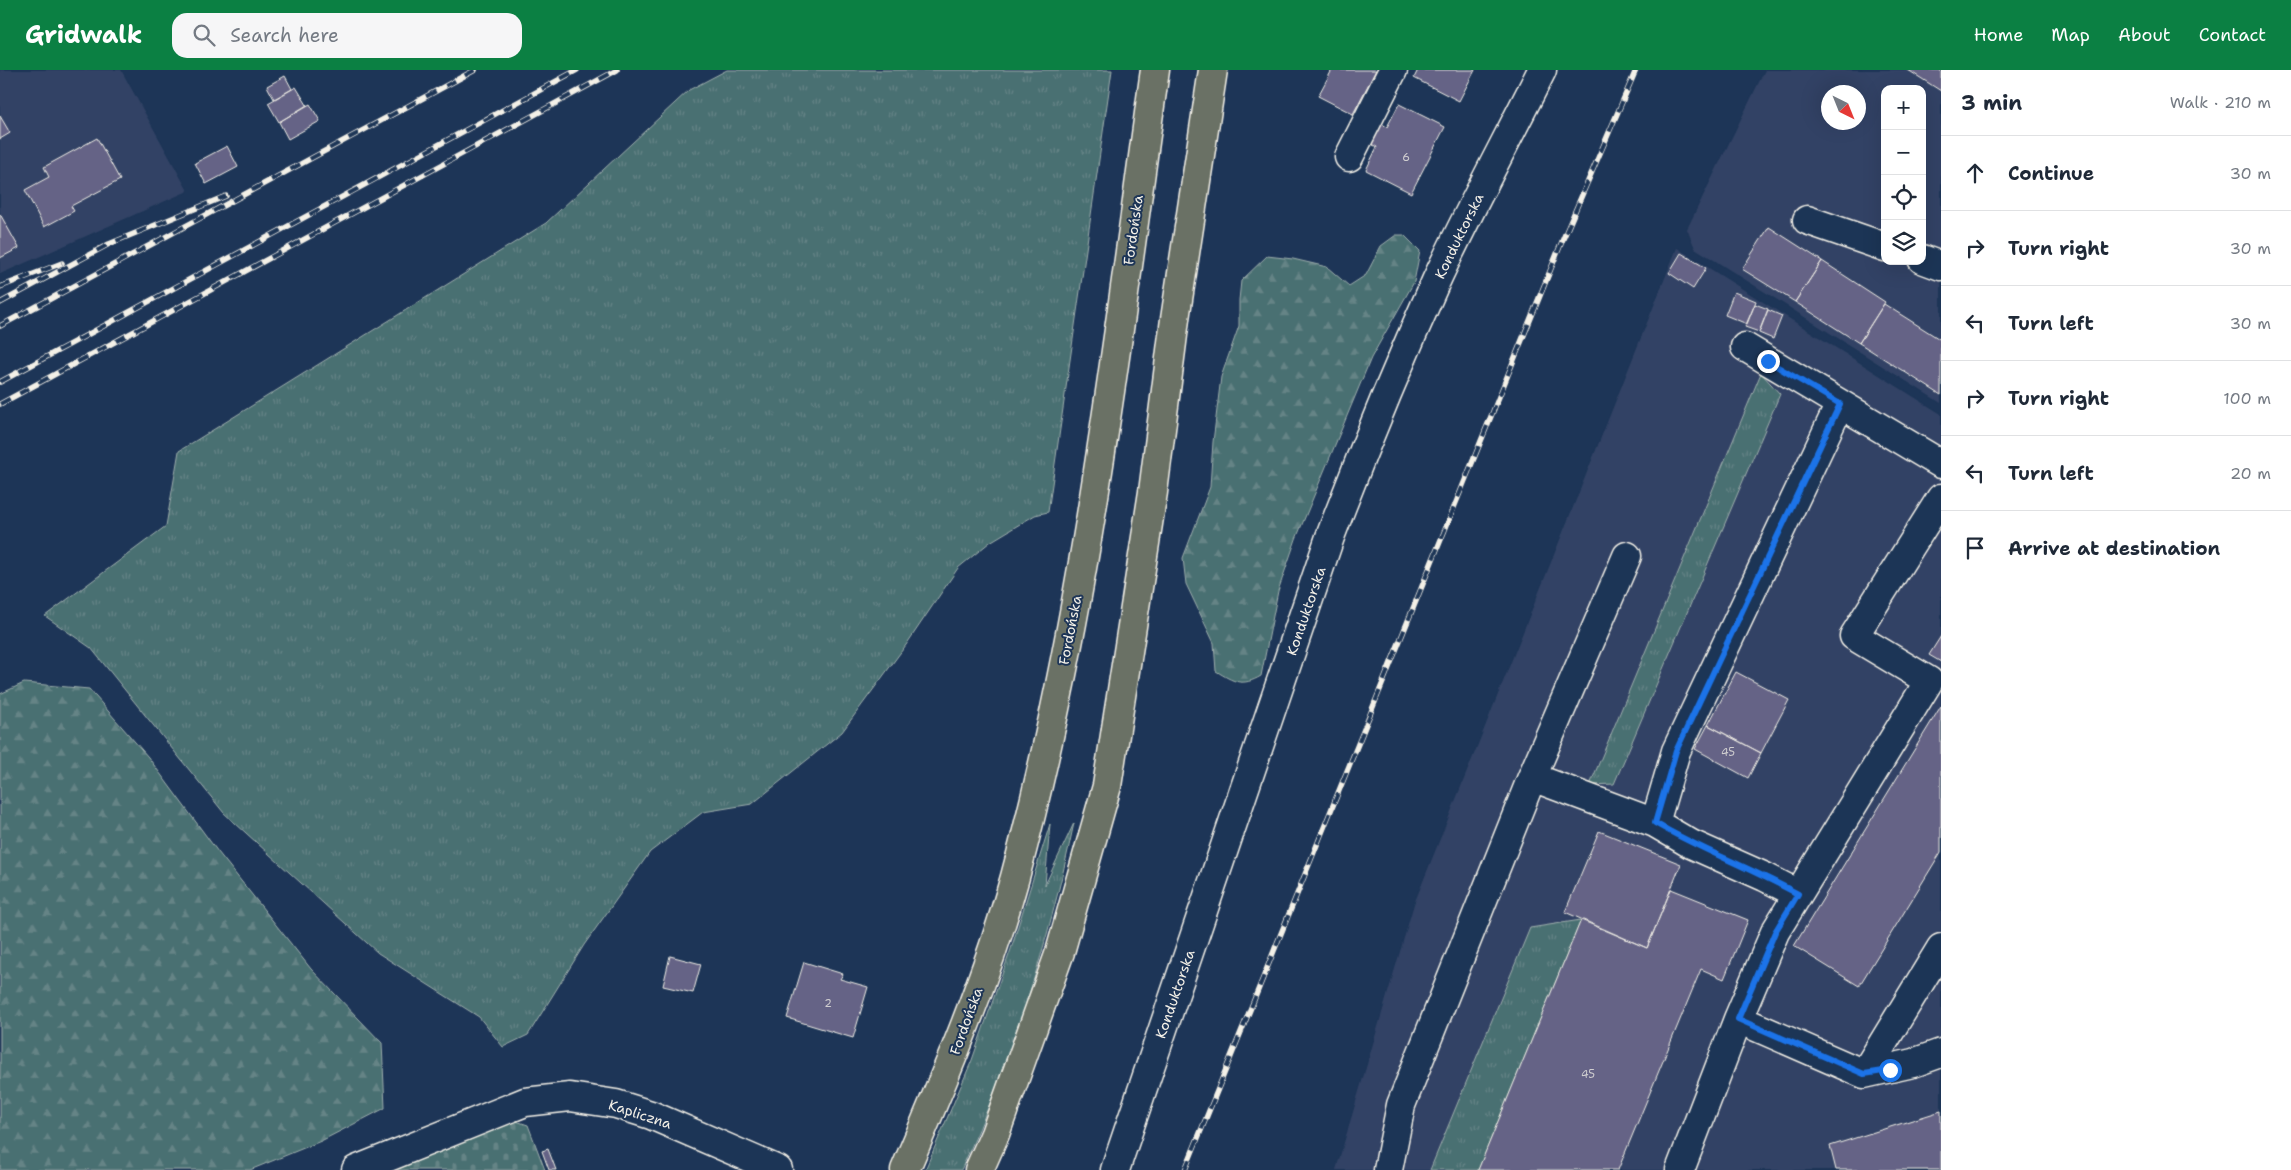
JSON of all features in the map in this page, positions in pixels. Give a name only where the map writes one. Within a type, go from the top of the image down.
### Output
[{"type":"main road","name":"Fordońska","points":[[905,1170],[964,1030],[1014,878],[1054,713],[1096,489],[1155,70]]},
{"type":"main road","points":[[979,1170],[995,1134],[1060,952],[1107,786],[1153,492],[1175,319],[1213,70]]},
{"type":"street","points":[[1349,157],[1394,70]]},
{"type":"street","name":"Konduktorska","points":[[1115,1170],[1355,471],[1379,410],[1437,279],[1542,70]]},
{"type":"street","points":[[1807,220],[1881,246]]},
{"type":"street","points":[[1926,260],[1941,266]]},
{"type":"street","points":[[1745,347],[1941,464]]},
{"type":"street","points":[[1655,823],[1676,751],[1840,404]]},
{"type":"street","points":[[1680,1170],[1738,1019],[1775,932],[1929,681],[1854,636],[1941,498]]},
{"type":"street","points":[[1388,1170],[1401,1105],[1532,777],[1627,556]]},
{"type":"street","points":[[1532,777],[1655,823],[1691,844],[1766,877],[1798,894]]},
{"type":"street","points":[[1864,1074],[1941,948]]},
{"type":"street","points":[[1738,1019],[1864,1074],[1914,1063],[1941,1053]]},
{"type":"street","name":"Kapliczna","points":[[356,1170],[525,1102],[570,1097],[616,1104],[650,1115],[778,1170]]},
{"type":"shaded area","points":[[0,70],[121,70],[188,191],[0,274]]},
{"type":"shaded area","points":[[1765,70],[1941,70],[1941,403],[1695,248],[1687,229]]},
{"type":"shaded area","points":[[1677,248],[1941,414],[1941,1170],[1336,1170],[1414,904]]},
{"type":"green space","points":[[727,70],[1112,70],[1048,512],[1035,515],[990,542],[958,568],[906,645],[842,732],[752,804],[703,812],[650,852],[584,945],[528,1035],[503,1047],[479,1017],[378,953],[224,813],[91,648],[45,616],[166,526],[179,451],[546,223],[689,90]]},
{"type":"green space","points":[[1396,235],[1404,235],[1420,251],[1414,282],[1371,358],[1296,539],[1278,591],[1261,676],[1248,681],[1238,682],[1216,671],[1214,643],[1186,584],[1183,558],[1210,487],[1221,377],[1239,326],[1241,281],[1267,256],[1293,259],[1327,267],[1349,286],[1366,275],[1381,246]]},
{"type":"green space","points":[[1761,373],[1780,394],[1614,784],[1590,785]]},
{"type":"green space","points":[[24,683],[89,689],[148,757],[218,852],[311,969],[382,1043],[385,1108],[321,1141],[250,1170],[0,1170],[0,694]]},
{"type":"green space","points":[[1074,823],[1041,956],[1013,1043],[961,1170],[925,1170],[972,1060],[1011,949],[1050,824],[1045,885]]},
{"type":"green space","points":[[1581,920],[1478,1170],[1430,1170],[1530,928]]},
{"type":"green space","points":[[513,1120],[528,1125],[545,1170],[390,1170]]},
{"type":"building","points":[[1332,70],[1376,70],[1353,114],[1318,96]]},
{"type":"building","points":[[1418,70],[1475,70],[1459,101],[1414,78]]},
{"type":"building","points":[[1908,70],[1941,70],[1941,91]]},
{"type":"building","points":[[285,76],[292,89],[274,99],[267,86]]},
{"type":"building","points":[[296,87],[307,105],[279,122],[268,103]]},
{"type":"building","points":[[310,104],[320,121],[288,139],[279,122]]},
{"type":"building","points":[[1399,104],[1445,127],[1411,193],[1366,170],[1377,147],[1371,144],[1382,124],[1387,127]]},
{"type":"building","points":[[0,116],[10,133],[0,139]]},
{"type":"building","points":[[97,138],[120,180],[71,206],[74,211],[44,227],[25,190],[49,177],[44,167]]},
{"type":"building","points":[[227,146],[238,167],[206,184],[195,163]]},
{"type":"building","points":[[0,214],[19,248],[0,258]]},
{"type":"building","points":[[1769,227],[1822,261],[1795,302],[1742,269]]},
{"type":"building","points":[[1681,253],[1706,268],[1693,289],[1669,273]]},
{"type":"building","points":[[1822,261],[1885,302],[1859,343],[1795,302]]},
{"type":"building","points":[[1734,292],[1756,301],[1747,324],[1725,315]]},
{"type":"building","points":[[1755,304],[1768,309],[1759,332],[1745,327]]},
{"type":"building","points":[[1884,304],[1941,340],[1941,395],[1859,343]]},
{"type":"building","points":[[1768,310],[1782,316],[1773,339],[1759,333]]},
{"type":"building","points":[[1941,636],[1941,662],[1929,655]]},
{"type":"building","points":[[1736,672],[1789,700],[1761,753],[1708,725]]},
{"type":"building","points":[[1941,706],[1941,852],[1859,986],[1794,946]]},
{"type":"building","points":[[1708,725],[1761,753],[1748,778],[1695,749]]},
{"type":"building","points":[[1599,831],[1681,864],[1647,948],[1565,912]]},
{"type":"building","points":[[1671,889],[1748,920],[1724,979],[1701,969],[1618,1170],[1478,1170],[1581,920],[1647,948]]},
{"type":"building","points":[[670,956],[701,964],[693,993],[663,986]]},
{"type":"building","points":[[804,962],[843,974],[840,979],[868,987],[853,1038],[787,1018]]},
{"type":"building","points":[[1941,1111],[1941,1170],[1836,1170],[1830,1146]]},
{"type":"building","points":[[548,1149],[556,1170],[549,1170],[542,1151]]},
{"type":"railway","points":[[0,326],[475,70]]},
{"type":"railway","points":[[0,382],[577,70]]},
{"type":"railway","points":[[0,404],[617,70]]},
{"type":"railway","points":[[1185,1170],[1563,239],[1636,70]]},
{"type":"railway","points":[[0,303],[109,244],[226,196]]},
{"type":"railway","points":[[0,287],[62,263]]},
{"type":"route","points":[[1768,361],[1840,404],[1676,751],[1655,823],[1691,844],[1766,877],[1798,894],[1775,932],[1738,1019],[1864,1074],[1890,1070]]}]
